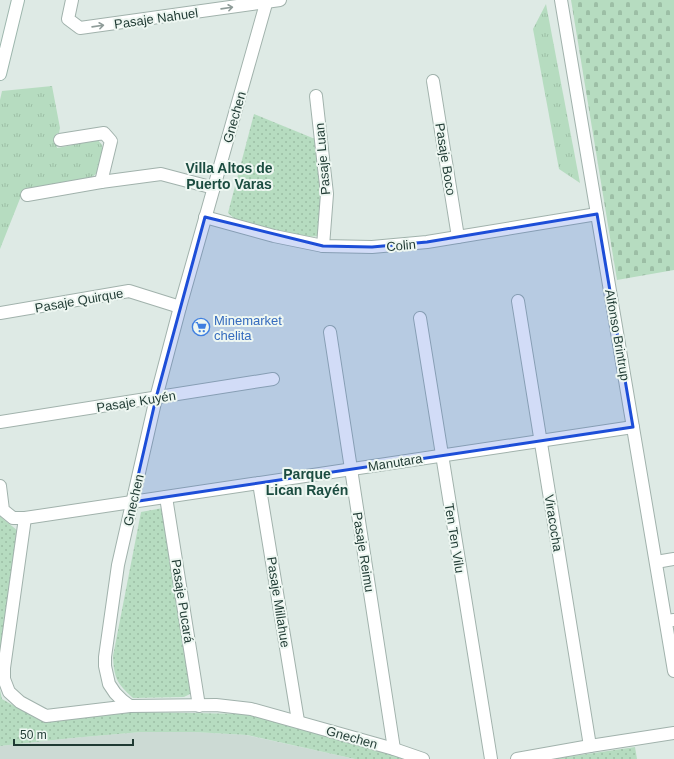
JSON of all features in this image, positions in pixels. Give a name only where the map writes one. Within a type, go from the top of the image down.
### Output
[{"type":"street","points":[[0,74],[18,0]]},
{"type":"street","name":"Pasaje Nahuel","points":[[72,0],[68,19],[80,28],[266,1]]},
{"type":"street","points":[[266,1],[280,0]]},
{"type":"street","name":"Alfonso Brintrup","points":[[561,0],[656,562],[670,620],[674,671]]},
{"type":"street","name":"Gnechen","points":[[266,1],[156,398],[118,565],[105,661],[106,675],[109,684],[118,696],[130,706],[216,705],[251,709],[298,721],[423,759]]},
{"type":"street","name":"Pasaje Boco","points":[[433,82],[458,237]]},
{"type":"street","name":"Pasaje Luan","points":[[316,96],[327,194],[323,246]]},
{"type":"street","points":[[60,140],[104,133],[111,141],[101,182]]},
{"type":"street","points":[[27,195],[101,182],[161,174],[214,188]]},
{"type":"street","name":"Colin","points":[[205,217],[274,236],[323,246],[360,248],[397,246],[597,214]]},
{"type":"street","name":"Pasaje Quirque","points":[[0,313],[129,291],[180,307]]},
{"type":"street","name":"Viracocha","points":[[518,301],[590,746]]},
{"type":"street","name":"Ten Ten Vilu","points":[[420,318],[491,759]]},
{"type":"street","name":"Pasaje Reimu","points":[[330,332],[394,749]]},
{"type":"street","name":"Pasaje Kuyén","points":[[0,422],[273,379]]},
{"type":"street","name":"Manutara","points":[[25,518],[633,427]]},
{"type":"street","name":"Pasaje Millahue","points":[[260,482],[298,721]]},
{"type":"street","points":[[0,486],[3,510],[13,518],[25,518],[4,668],[4,679],[9,692],[20,702],[46,716],[130,706]]},
{"type":"street","name":"Pasaje Pucará","points":[[166,497],[199,706]]},
{"type":"street","points":[[656,562],[674,558]]},
{"type":"street","points":[[517,759],[674,733]]},
{"type":"highlighted area","points":[[597,214],[633,427],[132,502],[156,398],[205,217],[323,246],[372,247],[427,242]]},
{"type":"shaded area","points":[[141,732],[195,732],[246,735],[355,759],[0,759],[0,746]]},
{"type":"green space","points":[[571,0],[674,0],[674,270],[617,280]]},
{"type":"green space","points":[[546,4],[580,183],[559,169],[533,29]]},
{"type":"green space","points":[[52,86],[60,128],[59,133],[56,134],[57,148],[73,145],[75,142],[97,139],[102,145],[103,152],[98,172],[90,179],[23,191],[0,249],[0,100],[2,91]]},
{"type":"green space","name":"Villa Altos de Puerto Varas","points":[[254,114],[315,139],[322,194],[319,236],[307,237],[236,220],[228,213]]},
{"type":"green space","points":[[163,508],[194,692],[184,697],[133,698],[119,684],[115,675],[113,656],[141,512]]},
{"type":"green space","points":[[0,516],[20,534],[0,668]]},
{"type":"green space","points":[[0,690],[2,699],[37,719],[60,720],[137,712],[248,714],[416,759],[355,759],[247,735],[195,732],[141,732],[0,746]]},
{"type":"green space","points":[[635,747],[637,759],[553,759]]},
{"type":"place","name":"Minemarket chelita","points":[[201,327]]},
{"type":"district","name":"Villa Altos de Puerto Varas","points":[[229,176]]},
{"type":"district","name":"Parque Lican Rayén","points":[[307,482]]}]
